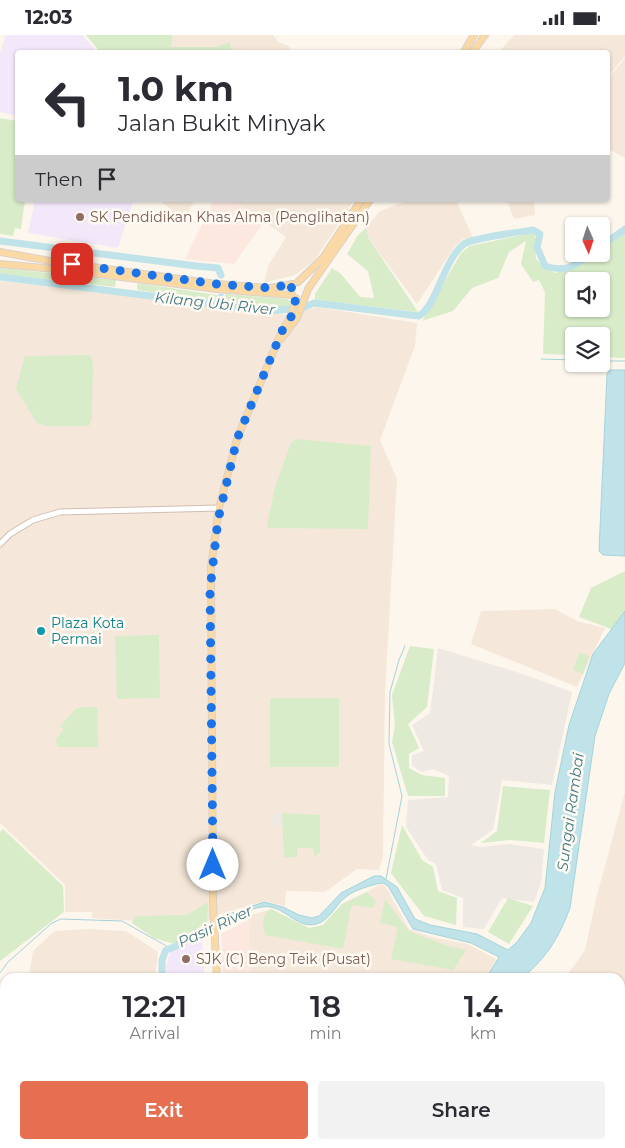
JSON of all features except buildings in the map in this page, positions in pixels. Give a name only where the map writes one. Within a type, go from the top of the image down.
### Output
[{"type":"main road","points":[[465,50],[474,35]]},
{"type":"main road","points":[[474,50],[484,35]]},
{"type":"main road","points":[[217,973],[214,934],[210,590],[220,508],[237,439],[282,331],[294,317],[297,300],[290,288],[323,258],[359,202]]},
{"type":"main road","points":[[0,263],[297,300],[308,291],[369,202]]},
{"type":"main road","points":[[0,254],[216,284],[270,288],[303,283],[308,291]]},
{"type":"street","points":[[0,543],[10,533],[33,521],[60,512],[220,508]]},
{"type":"shaded area","points":[[6,35],[82,35],[95,50],[15,50],[15,116],[0,112],[0,52]]},
{"type":"shaded area","points":[[173,35],[273,35],[278,42],[289,46],[289,50],[232,50],[230,42],[214,47],[171,47]]},
{"type":"shaded area","points":[[514,35],[625,35],[625,56],[610,75],[610,50],[501,50]]},
{"type":"shaded area","points":[[625,58],[625,158],[610,150],[610,77]]},
{"type":"shaded area","name":"SK Pendidikan Khas Alma (Penglihatan)","points":[[35,202],[133,202],[118,248],[28,233]]},
{"type":"shaded area","points":[[162,202],[194,202],[184,219]]},
{"type":"shaded area","points":[[213,202],[235,202],[264,222],[234,264],[185,259]]},
{"type":"shaded area","points":[[235,202],[353,202],[315,260],[295,275],[264,283],[268,266],[286,237]]},
{"type":"shaded area","points":[[404,202],[457,202],[473,238],[463,239],[455,246],[417,304],[369,239],[366,228],[380,211]]},
{"type":"shaded area","points":[[508,202],[534,202],[535,215],[514,219]]},
{"type":"shaded area","points":[[0,281],[289,315],[317,307],[417,323],[415,346],[380,440],[397,479],[385,694],[383,856],[379,870],[357,869],[325,892],[286,891],[285,906],[264,901],[217,915],[175,944],[154,938],[132,923],[134,921],[92,918],[92,912],[65,912],[65,885],[0,823]]},
{"type":"shaded area","points":[[555,609],[577,621],[605,628],[577,687],[471,644],[481,611]]},
{"type":"shaded area","points":[[438,648],[523,674],[572,692],[552,785],[502,780],[493,830],[471,845],[480,847],[509,844],[544,849],[541,883],[534,902],[502,898],[484,929],[463,927],[463,898],[442,890],[436,864],[428,860],[406,827],[408,800],[448,797],[449,776],[433,769],[422,772],[412,766],[412,755],[424,751],[412,725],[430,713]]},
{"type":"shaded area","points":[[625,792],[625,973],[569,973],[585,950],[596,899]]},
{"type":"shaded area","points":[[281,813],[281,826],[273,827],[272,817]]},
{"type":"shaded area","points":[[382,884],[386,887],[409,929],[432,937],[468,944],[496,959],[489,973],[250,973],[248,916],[271,909],[309,928],[323,926],[342,904]]},
{"type":"shaded area","points":[[248,920],[250,973],[223,973],[221,934]]},
{"type":"shaded area","points":[[88,929],[126,931],[158,952],[155,973],[30,973],[33,951],[55,931]]},
{"type":"shaded area","name":"SJK (C) Beng Teik (Pusat)","points":[[199,935],[202,938],[204,973],[167,973],[166,966],[171,951]]},
{"type":"green space","points":[[86,35],[173,35],[171,47],[214,47],[230,42],[232,50],[98,50]]},
{"type":"green space","points":[[0,118],[15,121],[15,202],[25,202],[21,229],[15,228],[13,236],[0,234]]},
{"type":"green space","points":[[366,228],[369,239],[418,312],[315,300],[315,294],[332,268],[341,274],[360,297],[374,298],[368,271],[347,254],[358,235]]},
{"type":"green space","points":[[625,232],[625,358],[610,357],[610,327],[565,327],[565,355],[543,354],[545,292],[539,280],[533,282],[521,264],[526,241],[509,252],[498,278],[472,288],[453,311],[422,321],[461,253],[470,246],[531,233],[535,234],[536,259],[545,269],[555,273],[583,263],[610,263],[610,241]]},
{"type":"green space","points":[[0,268],[116,280],[115,287],[0,274]]},
{"type":"green space","points":[[137,283],[217,295],[217,301],[137,290]]},
{"type":"green space","points":[[225,294],[287,299],[291,302],[291,306],[283,309],[225,301]]},
{"type":"green space","points":[[90,355],[93,363],[92,418],[89,426],[46,426],[37,423],[16,389],[25,356]]},
{"type":"green space","points":[[296,439],[371,446],[368,529],[269,528],[267,525],[275,487],[291,443]]},
{"type":"green space","points":[[625,571],[625,611],[611,629],[579,617],[591,588]]},
{"type":"green space","points":[[159,635],[160,698],[117,699],[115,636]]},
{"type":"green space","points":[[410,646],[434,649],[427,707],[408,724],[419,748],[409,754],[409,768],[422,775],[445,778],[445,796],[408,796],[392,742],[395,726],[392,695]]},
{"type":"green space","points":[[579,653],[589,656],[583,674],[573,670]]},
{"type":"green space","points":[[270,698],[339,698],[339,767],[270,767]]},
{"type":"green space","points":[[97,707],[98,747],[57,747],[56,739],[64,730],[60,726],[77,708]]},
{"type":"green space","points":[[503,786],[550,790],[544,843],[511,840],[481,843],[497,831]]},
{"type":"green space","points":[[282,813],[320,815],[320,852],[316,856],[314,856],[313,848],[297,848],[297,857],[284,857]]},
{"type":"green space","points":[[402,825],[422,860],[433,867],[438,891],[457,898],[456,925],[424,916],[391,873]]},
{"type":"green space","points":[[3,829],[63,886],[64,912],[0,961],[0,832]]},
{"type":"green space","points":[[367,892],[376,901],[373,908],[353,905],[351,907],[343,949],[265,935],[263,924],[265,914],[271,909],[309,928],[323,925],[342,904]]},
{"type":"green space","points":[[508,898],[533,906],[509,944],[488,932]]},
{"type":"green space","points":[[385,899],[409,931],[448,946],[466,950],[453,970],[391,959],[398,927],[380,923]]},
{"type":"green space","points":[[208,902],[207,922],[175,944],[154,938],[132,923],[135,916],[187,915]]},
{"type":"water","points":[[610,370],[625,370],[625,556],[603,555],[599,551],[607,374]]},
{"type":"water","name":"Sungai Rambai","points":[[625,611],[625,663],[609,694],[595,736],[570,908],[551,946],[528,973],[489,973],[499,957],[471,943],[413,929],[388,886],[383,883],[350,894],[343,899],[329,916],[316,924],[304,924],[282,911],[264,907],[250,910],[218,929],[218,924],[232,913],[264,902],[283,907],[299,915],[312,918],[319,916],[341,893],[374,876],[381,876],[397,887],[415,919],[430,925],[477,934],[508,950],[517,942],[531,923],[545,888],[555,792],[569,725],[593,654]]},
{"type":"waterway","name":"Kilang Ubi River","points":[[610,240],[625,229]]},
{"type":"waterway","name":"Kilang Ubi River","points":[[0,277],[270,311],[302,308],[314,303],[419,316],[431,302],[457,251],[469,242],[497,235],[533,230],[540,234],[537,247],[545,266],[559,269],[578,263]]},
{"type":"waterway","points":[[0,241],[218,268],[221,275]]},
{"type":"waterway","points":[[221,297],[221,304]]},
{"type":"waterway","points":[[541,359],[565,360]]},
{"type":"waterway","points":[[610,361],[625,361]]},
{"type":"waterway","points":[[386,879],[402,796],[389,744],[390,692],[405,646]]},
{"type":"waterway","points":[[0,973],[8,962],[52,923],[61,919],[122,921],[170,948]]},
{"type":"waterway","name":"Pasir River","points":[[162,973],[162,960],[166,950],[203,931],[218,926]]},
{"type":"place","name":"SK Pendidikan Khas Alma (Penglihatan)","points":[[80,217]]},
{"type":"place","name":"Plaza Kota Permai","points":[[41,631]]},
{"type":"place","name":"SJK (C) Beng Teik (Pusat)","points":[[186,959]]},
{"type":"route","points":[[72,264],[135,271],[216,284],[270,288],[293,284],[290,291],[296,298],[295,308],[282,331],[266,375],[237,439],[220,508],[211,567],[213,865]]}]
